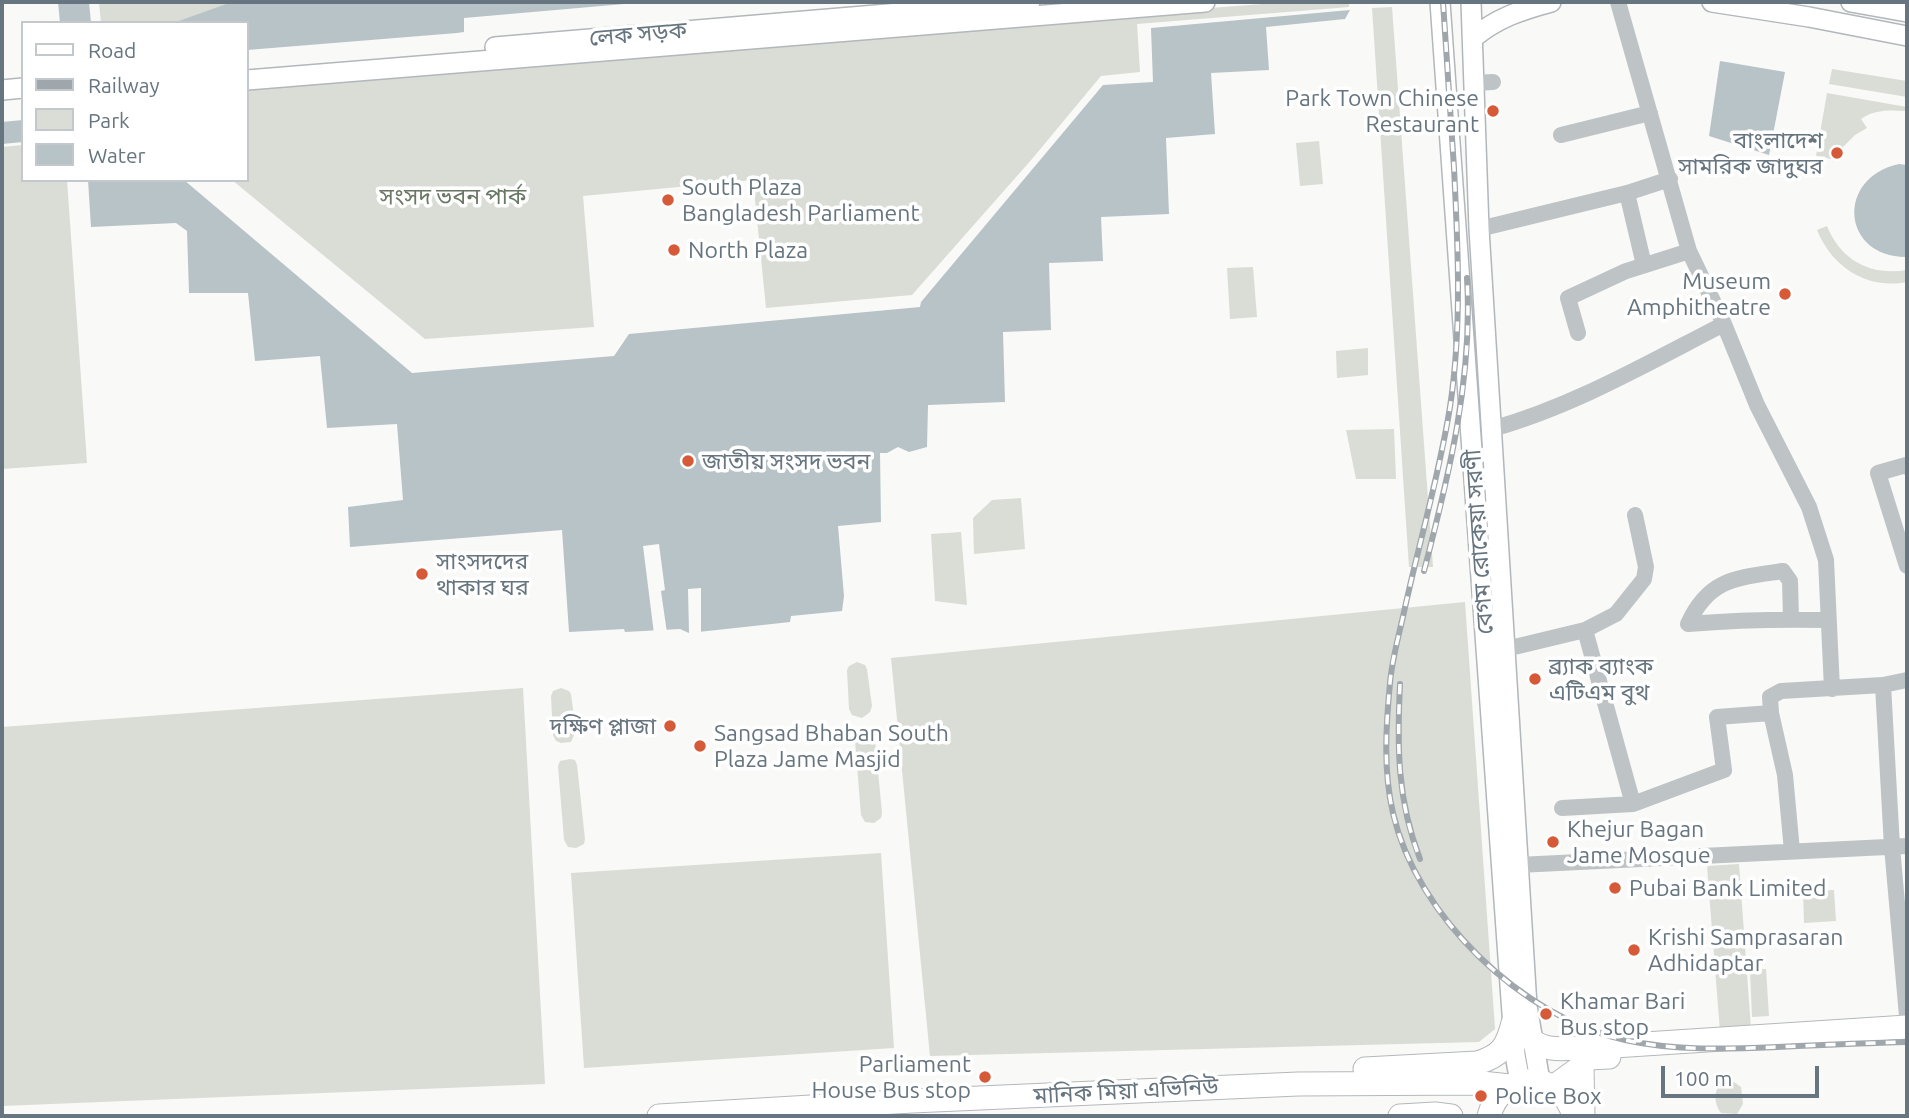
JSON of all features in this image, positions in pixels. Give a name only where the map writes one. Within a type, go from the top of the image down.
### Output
[{"type":"highway","points":[[1298,1084],[1323,1073],[1477,1063],[1488,1060],[1504,1047],[1513,1023]]},
{"type":"highway","points":[[1533,1041],[1538,1046],[1551,1049],[1583,1048],[1907,1027]]},
{"type":"highway","points":[[1489,1116],[1499,1096],[1582,1066],[1588,1058],[1907,1040]]},
{"type":"highway","points":[[1582,1066],[1583,1116]]},
{"type":"highway","name":"মানিক মিয়া এভিনিউ","points":[[659,1116],[913,1109],[1298,1084],[1531,1084]]},
{"type":"highway","points":[[1531,1084],[1566,1099],[1574,1116]]},
{"type":"highway","points":[[1400,1116],[1451,1116]]},
{"type":"main road","name":"লেক সড়ক","points":[[248,69],[652,32],[1030,2]]},
{"type":"main road","points":[[248,80],[1205,2]]},
{"type":"main road","name":"বেগম রোকেয়া সরণী","points":[[1440,2],[1514,1055],[1531,1084]]},
{"type":"main road","name":"বেগম রোকেয়া সরণী","points":[[1471,2],[1473,38],[1484,82],[1479,229],[1527,1006],[1533,1041],[1531,1084]]},
{"type":"main road","points":[[1473,38],[1499,19],[1551,2]]},
{"type":"main road","points":[[1712,2],[1809,17],[1907,37]]},
{"type":"main road","points":[[1852,2],[1907,12]]},
{"type":"main road","points":[[2,90],[21,88]]},
{"type":"main road","points":[[2,100],[21,99]]},
{"type":"street","points":[[1618,2],[1689,251],[1724,324],[1757,405],[1809,508],[1826,560],[1832,689]]},
{"type":"street","points":[[1560,135],[1650,113]]},
{"type":"street","points":[[1479,229],[1627,193],[1670,179]]},
{"type":"street","points":[[1627,193],[1644,265]]},
{"type":"street","points":[[1578,333],[1568,298],[1644,265],[1689,251]]},
{"type":"street","points":[[1492,429],[1535,417],[1580,399],[1724,324]]},
{"type":"street","points":[[1907,467],[1906,465],[1878,473],[1907,563]]},
{"type":"street","points":[[1506,649],[1585,630],[1616,614],[1644,579],[1646,566],[1635,515]]},
{"type":"street","points":[[1791,619],[1790,581],[1783,570],[1718,585],[1701,600],[1688,624],[1765,618],[1791,619],[1828,620]]},
{"type":"street","points":[[1585,630],[1633,804]]},
{"type":"street","points":[[1792,851],[1785,775],[1770,697],[1776,693],[1883,685],[1907,680]]},
{"type":"street","points":[[1883,685],[1900,846],[1907,1016]]},
{"type":"street","points":[[1562,808],[1633,804],[1724,770],[1717,717],[1772,713]]},
{"type":"street","points":[[1518,865],[1900,846]]},
{"type":"green space","points":[[99,2],[234,2],[180,21],[101,21]]},
{"type":"green space","name":"সংসদ ভবন পার্ক","points":[[1289,2],[1349,2],[1349,7],[1137,24],[1140,72],[1101,76],[912,295],[766,308],[753,180],[583,196],[594,327],[425,339],[234,182],[248,182],[248,85]]},
{"type":"green space","points":[[1392,7],[1433,567],[1409,567],[1372,8]]},
{"type":"green space","points":[[1832,69],[1907,81],[1907,97],[1829,84]]},
{"type":"green space","points":[[1827,93],[1907,107],[1907,111],[1871,113],[1861,119],[1867,128],[1855,135],[1831,159],[1816,156]]},
{"type":"green space","points":[[1319,141],[1323,184],[1300,186],[1296,143]]},
{"type":"green space","points":[[21,145],[21,182],[67,182],[87,463],[2,469],[2,147]]},
{"type":"green space","points":[[1827,226],[1840,248],[1849,257],[1881,271],[1907,270],[1907,282],[1878,282],[1853,273],[1832,255],[1824,243],[1817,230]]},
{"type":"green space","points":[[1253,267],[1257,317],[1230,319],[1227,268]]},
{"type":"green space","points":[[1368,348],[1368,375],[1337,378],[1336,351]]},
{"type":"green space","points":[[1394,429],[1396,479],[1356,479],[1346,430]]},
{"type":"green space","points":[[1021,498],[1025,549],[974,554],[973,518],[992,500]]},
{"type":"green space","points":[[961,532],[967,605],[935,601],[931,534]]},
{"type":"green space","points":[[1465,602],[1495,1029],[1479,1042],[930,1056],[891,658]]},
{"type":"green space","points":[[857,662],[865,665],[867,669],[872,706],[870,712],[862,718],[852,715],[849,709],[847,670]]},
{"type":"green space","points":[[523,688],[545,1084],[2,1106],[2,727]]},
{"type":"green space","points":[[561,688],[571,694],[576,731],[571,742],[561,743],[556,741],[553,735],[551,696],[553,691]]},
{"type":"green space","points":[[868,734],[875,740],[882,813],[881,818],[874,823],[865,822],[861,815],[855,741],[857,736]]},
{"type":"green space","points":[[575,760],[577,765],[585,839],[584,844],[576,848],[568,847],[564,840],[558,766],[560,761]]},
{"type":"green space","points":[[881,853],[894,1048],[584,1068],[571,873]]},
{"type":"green space","points":[[1739,864],[1751,1029],[1720,1032],[1707,866]]},
{"type":"green space","points":[[1834,890],[1836,921],[1804,923],[1803,891]]},
{"type":"green space","points":[[1766,969],[1769,1016],[1752,1017],[1750,970]]},
{"type":"green space","points":[[1725,1075],[1728,1075],[1728,1081],[1741,1087],[1743,1104],[1737,1114],[1721,1113],[1717,1104],[1716,1091],[1725,1081]]},
{"type":"water","points":[[58,2],[89,2],[91,21],[60,21]]},
{"type":"water","points":[[232,2],[647,2],[464,18],[464,32],[457,33],[248,50],[248,21],[179,21]]},
{"type":"water","points":[[1350,10],[1345,19],[1266,27],[1269,70],[1211,73],[1215,134],[1166,138],[1169,214],[1101,217],[1103,261],[1049,263],[1051,330],[1003,332],[1005,402],[928,405],[927,447],[909,452],[898,447],[887,453],[880,453],[881,522],[838,526],[844,596],[842,611],[791,616],[790,622],[689,633],[680,629],[569,632],[562,530],[350,547],[348,507],[403,500],[397,424],[327,428],[320,356],[255,361],[248,293],[189,293],[187,231],[176,223],[91,227],[88,182],[186,182],[412,373],[614,356],[629,334],[920,307],[921,302],[1103,85],[1153,82],[1151,28]]},
{"type":"water","points":[[1720,61],[1785,72],[1769,155],[1709,136]]},
{"type":"water","points":[[21,120],[21,142],[2,144],[2,122]]},
{"type":"water","points":[[1899,164],[1907,165],[1906,257],[1885,254],[1869,244],[1859,231],[1854,216],[1856,200],[1864,184],[1878,172]]},
{"type":"pier","points":[[659,544],[665,590],[661,591],[667,633],[654,634],[643,546]]},
{"type":"pier","points":[[701,588],[701,633],[689,633],[688,589]]},
{"type":"railway","points":[[1443,2],[1458,258],[1458,317],[1450,407],[1390,683],[1388,781],[1393,813],[1405,851],[1424,888],[1449,924],[1479,956],[1512,985],[1549,1010],[1586,1028],[1644,1044],[1682,1048],[1907,1042]]},
{"type":"railway","points":[[1424,571],[1450,462],[1463,389],[1468,315],[1467,278]]},
{"type":"railway","points":[[1400,684],[1400,773],[1412,837],[1420,859]]},
{"type":"place","name":"Park Town Chinese Restaurant","points":[[1493,111]]},
{"type":"place","name":"বাংলাদেশ সামরিক জাদুঘর","points":[[1837,153]]},
{"type":"place","name":"South Plaza Bangladesh Parliament","points":[[668,200]]},
{"type":"place","name":"North Plaza","points":[[674,250]]},
{"type":"place","name":"Museum Amphitheatre","points":[[1785,294]]},
{"type":"place","name":"জাতীয় সংসদ ভবন","points":[[688,461]]},
{"type":"place","name":"সাংসদদের থাকার ঘর","points":[[422,574]]},
{"type":"place","name":"ব্র্যাক ব্যাংক এটিএম বুথ","points":[[1535,679]]},
{"type":"place","name":"দক্ষিণ প্লাজা","points":[[670,726]]},
{"type":"place","name":"Sangsad Bhaban South Plaza Jame Masjid","points":[[700,746]]},
{"type":"place","name":"Khejur Bagan Jame Mosque","points":[[1553,842]]},
{"type":"place","name":"Pubai Bank Limited","points":[[1615,888]]},
{"type":"place","name":"Krishi Samprasaran Adhidaptar","points":[[1634,950]]},
{"type":"place","name":"Khamar Bari Bus stop","points":[[1546,1014]]},
{"type":"place","name":"Parliament House Bus stop","points":[[985,1077]]},
{"type":"place","name":"Police Box","points":[[1481,1096]]}]
